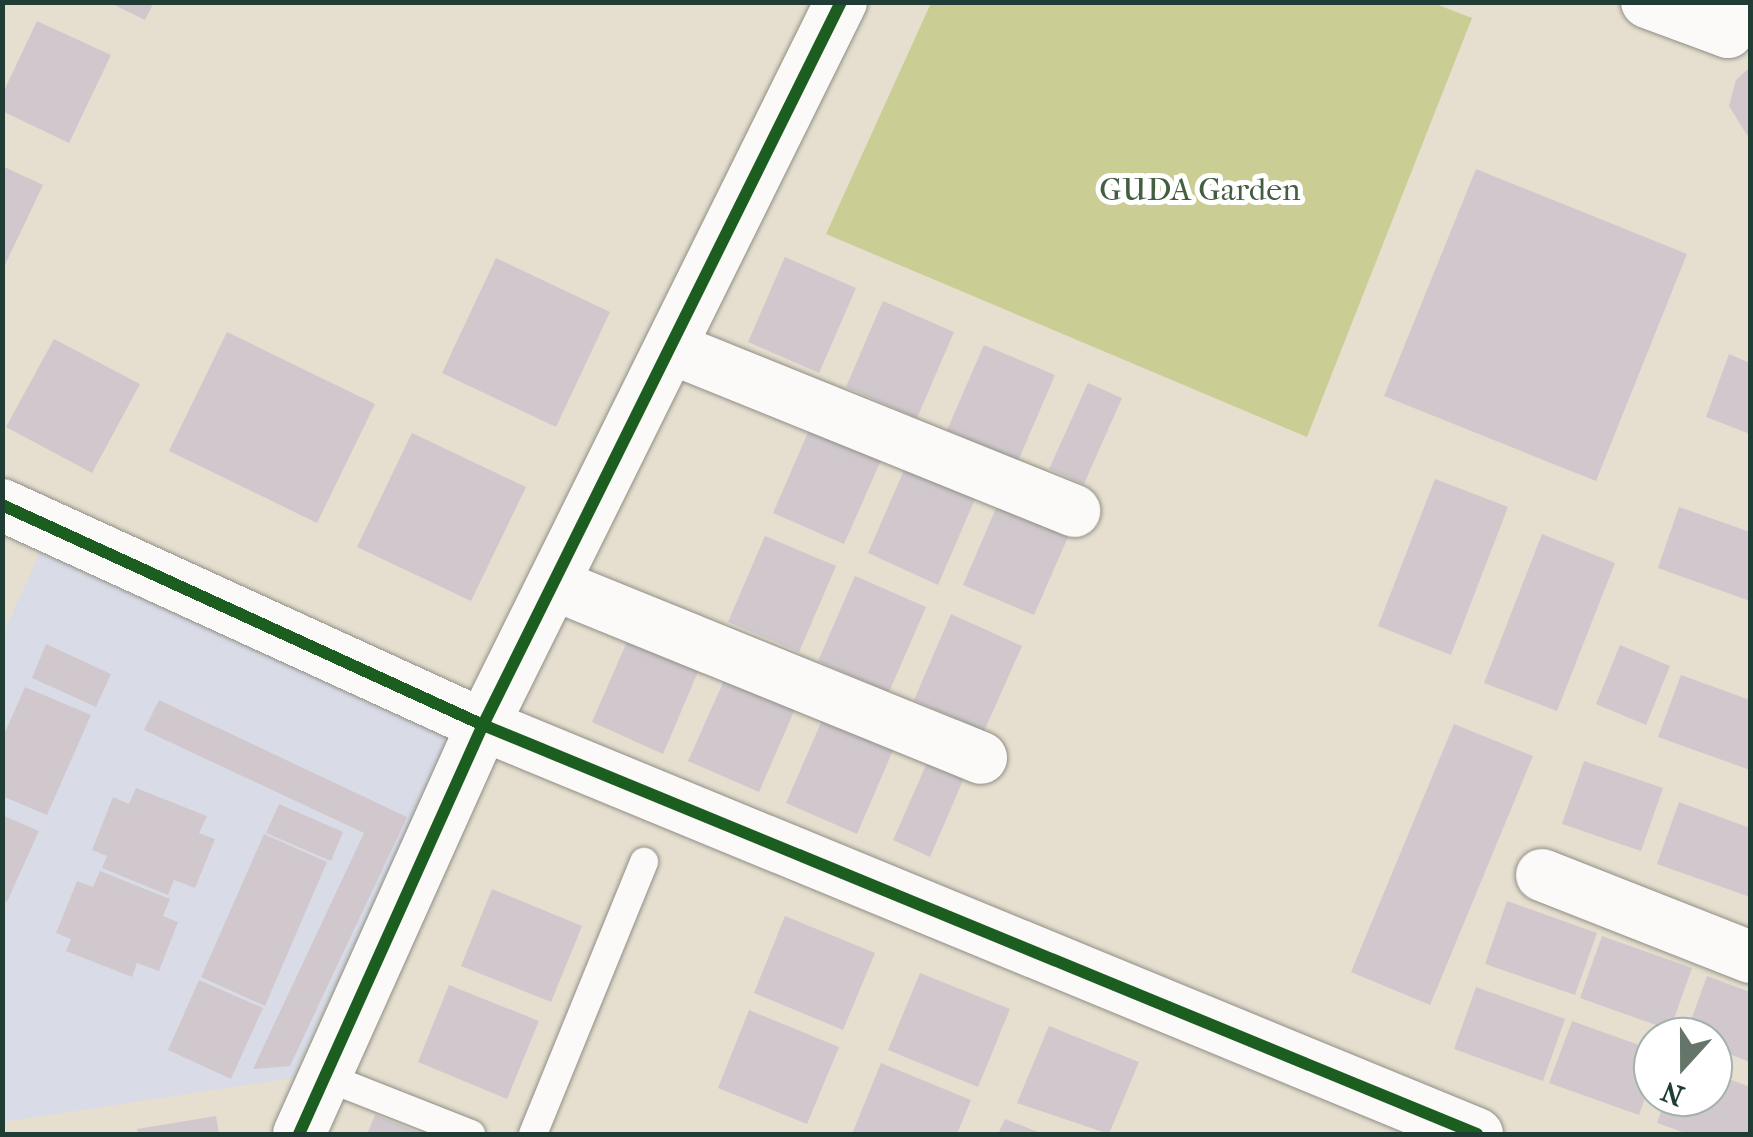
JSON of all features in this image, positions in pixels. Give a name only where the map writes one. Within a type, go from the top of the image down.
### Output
[{"type":"street","points":[[1647,2],[1728,32],[1750,4]]},
{"type":"street","points":[[300,1134],[483,724],[672,348],[830,6]]},
{"type":"street","points":[[672,348],[1074,511]]},
{"type":"street","points":[[2,506],[483,724],[1477,1134]]},
{"type":"street","points":[[552,584],[981,758]]},
{"type":"street","points":[[1542,875],[1750,957]]},
{"type":"lane","points":[[533,1134],[644,862]]},
{"type":"lane","points":[[326,1077],[471,1134]]},
{"type":"shaded area","points":[[44,543],[453,730],[293,1078],[3,1122],[3,634]]},
{"type":"green space","name":"GUDA Garden","points":[[931,3],[1433,3],[1472,18],[1307,437],[826,234]]},
{"type":"building","points":[[108,2],[154,2],[145,20]]},
{"type":"building","points":[[37,21],[111,55],[69,143],[2,111],[2,95]]},
{"type":"building","points":[[1750,67],[1750,140],[1729,106],[1736,80]]},
{"type":"building","points":[[2,166],[43,185],[2,271]]},
{"type":"building","points":[[1476,169],[1687,254],[1596,481],[1384,396]]},
{"type":"building","points":[[785,257],[856,288],[819,373],[748,342]]},
{"type":"building","points":[[496,258],[610,312],[556,427],[442,373]]},
{"type":"building","points":[[883,301],[954,332],[917,418],[846,387]]},
{"type":"building","points":[[227,332],[375,404],[317,523],[169,451]]},
{"type":"building","points":[[54,339],[140,384],[92,473],[6,427]]},
{"type":"building","points":[[984,345],[1055,375],[1018,461],[947,430]]},
{"type":"building","points":[[1729,354],[1750,363],[1750,434],[1706,417]]},
{"type":"building","points":[[1088,383],[1122,398],[1084,484],[1049,469]]},
{"type":"building","points":[[810,428],[882,458],[844,544],[773,513]]},
{"type":"building","points":[[412,433],[526,487],[471,601],[357,547]]},
{"type":"building","points":[[905,468],[975,499],[938,585],[868,553]]},
{"type":"building","points":[[1435,479],[1508,507],[1451,655],[1378,626]]},
{"type":"building","points":[[1000,499],[1071,530],[1034,615],[963,585]]},
{"type":"building","points":[[1679,507],[1750,532],[1750,601],[1658,568]]},
{"type":"building","points":[[1542,534],[1615,563],[1557,711],[1484,683]]},
{"type":"building","points":[[765,536],[836,566],[799,652],[728,622]]},
{"type":"building","points":[[855,576],[926,607],[889,692],[818,661]]},
{"type":"building","points":[[951,614],[1022,646],[984,731],[914,700]]},
{"type":"building","points":[[629,637],[700,667],[663,754],[592,722]]},
{"type":"building","points":[[46,644],[111,674],[96,707],[32,678]]},
{"type":"building","points":[[1620,645],[1670,666],[1646,725],[1596,704]]},
{"type":"building","points":[[1681,675],[1750,700],[1750,770],[1658,737]]},
{"type":"building","points":[[726,676],[796,707],[759,792],[688,761]]},
{"type":"building","points":[[25,687],[91,715],[47,815],[2,796],[2,739]]},
{"type":"building","points":[[159,700],[407,817],[290,1066],[253,1069],[364,833],[144,730]]},
{"type":"building","points":[[823,718],[894,748],[857,834],[786,803]]},
{"type":"building","points":[[1454,724],[1533,756],[1430,1005],[1351,972]]},
{"type":"building","points":[[930,756],[967,771],[930,857],[893,840]]},
{"type":"building","points":[[1584,761],[1663,788],[1641,851],[1562,824]]},
{"type":"building","points":[[136,788],[207,816],[199,833],[215,839],[195,888],[174,880],[168,895],[102,868],[107,856],[92,850],[113,797],[129,804]]},
{"type":"building","points":[[1679,802],[1750,828],[1750,897],[1657,864]]},
{"type":"building","points":[[279,804],[343,832],[331,861],[266,833]]},
{"type":"building","points":[[2,815],[39,831],[7,902],[2,900]]},
{"type":"building","points":[[264,834],[327,862],[265,1006],[201,977]]},
{"type":"building","points":[[100,871],[170,899],[163,916],[178,922],[159,971],[137,963],[132,977],[66,951],[71,939],[56,933],[77,881],[93,887]]},
{"type":"building","points":[[492,889],[582,926],[551,1002],[461,966]]},
{"type":"building","points":[[1507,901],[1597,933],[1575,995],[1485,964]]},
{"type":"building","points":[[785,916],[875,953],[843,1030],[754,993]]},
{"type":"building","points":[[1602,936],[1692,968],[1675,1017],[1633,1017],[1580,998]]},
{"type":"building","points":[[920,973],[1010,1009],[978,1087],[888,1050]]},
{"type":"building","points":[[1707,976],[1750,992],[1750,1062],[1733,1056],[1733,1017],[1692,1017]]},
{"type":"building","points":[[199,980],[263,1008],[231,1079],[168,1050]]},
{"type":"building","points":[[449,985],[539,1021],[507,1099],[418,1062]]},
{"type":"building","points":[[1476,987],[1565,1019],[1543,1081],[1454,1049]]},
{"type":"building","points":[[749,1010],[839,1047],[807,1124],[718,1088]]},
{"type":"building","points":[[1572,1021],[1633,1043],[1633,1113],[1549,1083]]},
{"type":"building","points":[[1049,1026],[1139,1062],[1109,1134],[1017,1103]]},
{"type":"building","points":[[881,1063],[971,1100],[957,1134],[852,1134]]},
{"type":"building","points":[[1733,1081],[1750,1087],[1750,1134],[1688,1134],[1657,1123],[1659,1117],[1733,1117]]},
{"type":"building","points":[[375,1115],[423,1134],[367,1134]]},
{"type":"building","points":[[216,1116],[219,1134],[138,1134],[137,1129]]},
{"type":"building","points":[[1005,1119],[1043,1134],[998,1134]]},
{"type":"cycle path","points":[[299,1134],[483,725],[841,2]]},
{"type":"cycle path","points":[[2,505],[483,725],[1477,1134]]}]
